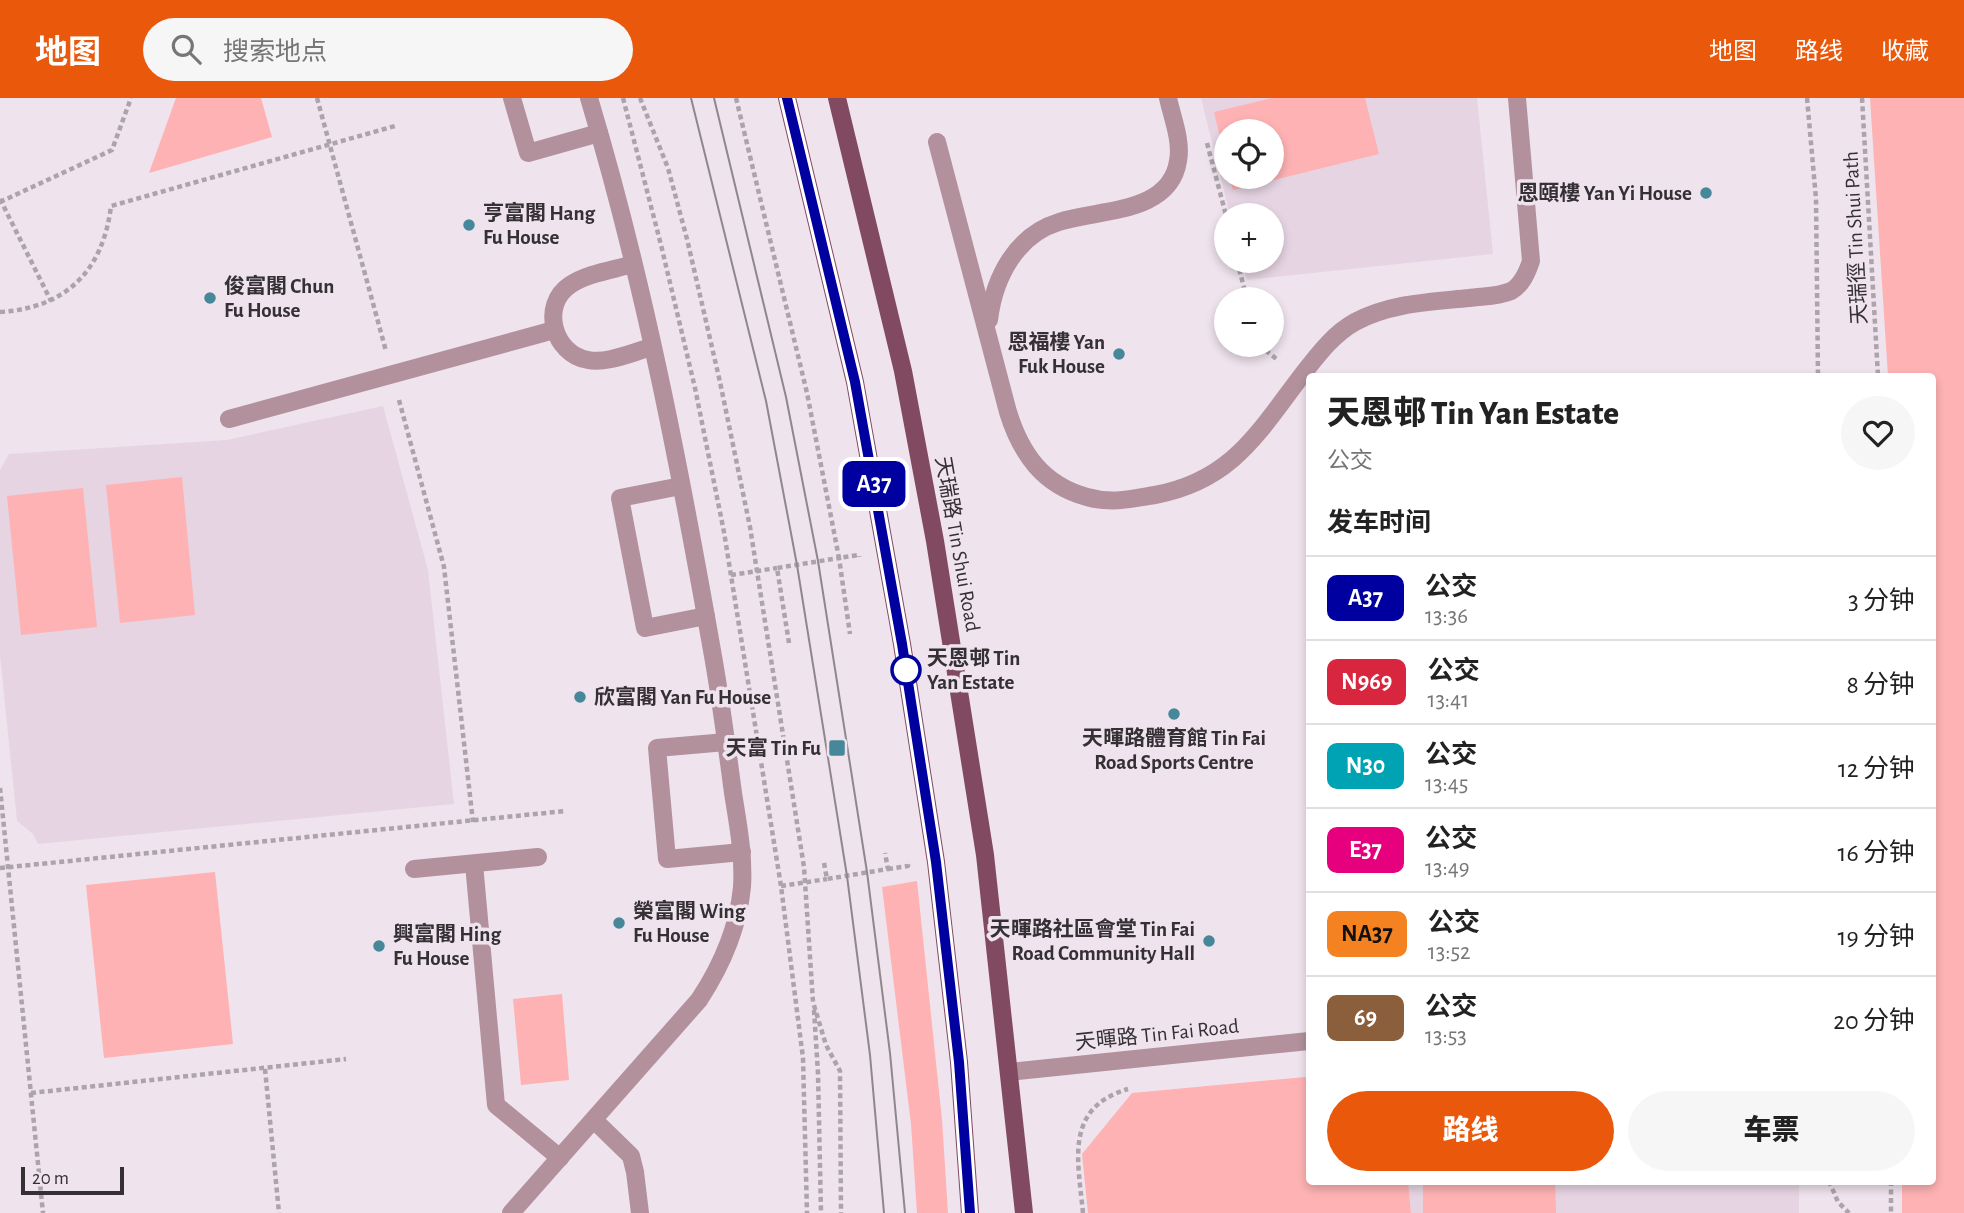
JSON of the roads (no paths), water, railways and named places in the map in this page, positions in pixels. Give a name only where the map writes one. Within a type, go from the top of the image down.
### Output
[{"type":"main road","points":[[787,98],[855,382],[900,632],[936,862],[959,1062],[970,1213]]},
{"type":"main road","name":"天瑞路 Tin Shui Road","points":[[837,98],[903,371],[935,541],[985,855],[1024,1213]]},
{"type":"street","points":[[512,98],[528,153],[599,134]]},
{"type":"street","points":[[511,1213],[699,1000],[715,975],[737,919],[742,889],[742,852],[726,742],[706,616],[681,486],[633,264],[589,98]]},
{"type":"street","points":[[990,341],[989,320],[995,289],[1009,261],[1022,245],[1057,222],[1144,203],[1168,185],[1175,174],[1179,148],[1168,98]]},
{"type":"street","points":[[937,142],[1015,433],[1024,452],[1054,483],[1074,494],[1116,502],[1169,492],[1221,469],[1253,441],[1319,353],[1353,323],[1394,307],[1503,294],[1521,283],[1528,273],[1531,261],[1517,98]]},
{"type":"street","points":[[633,264],[583,278],[569,285],[558,298],[553,314],[554,330],[561,345],[573,355],[589,360],[606,359],[652,347]]},
{"type":"street","points":[[229,419],[554,330]]},
{"type":"street","points":[[681,486],[620,498],[645,628],[706,616]]},
{"type":"street","points":[[726,742],[657,748],[667,859],[742,852]]},
{"type":"street","points":[[414,869],[538,858]]},
{"type":"street","points":[[474,864],[496,1105],[560,1158]]},
{"type":"street","name":"天暉路 Tin Fai Road","points":[[1009,1072],[1306,1041]]},
{"type":"street","points":[[594,1120],[631,1156],[640,1213]]},
{"type":"tram line","points":[[691,98],[766,401],[797,565],[847,876],[870,1055],[884,1213]]},
{"type":"tram line","points":[[714,98],[786,397],[818,561],[867,872],[890,1053],[905,1213]]},
{"type":"place","name":"恩頤樓 Yan Yi House","points":[[1706,193]]},
{"type":"place","name":"亨富閣 Hang Fu House","points":[[469,225]]},
{"type":"place","name":"俊富閣 Chun Fu House","points":[[210,298]]},
{"type":"place","name":"恩福樓 Yan Fuk House","points":[[1119,354]]},
{"type":"place","name":"天恩邨 Tin Yan Estate","points":[[906,670]]},
{"type":"place","name":"欣富閣 Yan Fu House","points":[[580,697]]},
{"type":"place","name":"天暉路體育館 Tin Fai Road Sports Centre","points":[[1174,714]]},
{"type":"place","name":"天富 Tin Fu","points":[[837,748]]},
{"type":"place","name":"榮富閣 Wing Fu House","points":[[619,923]]},
{"type":"place","name":"天暉路社區會堂 Tin Fai Road Community Hall","points":[[1209,941]]},
{"type":"place","name":"興富閣 Hing Fu House","points":[[379,946]]}]
